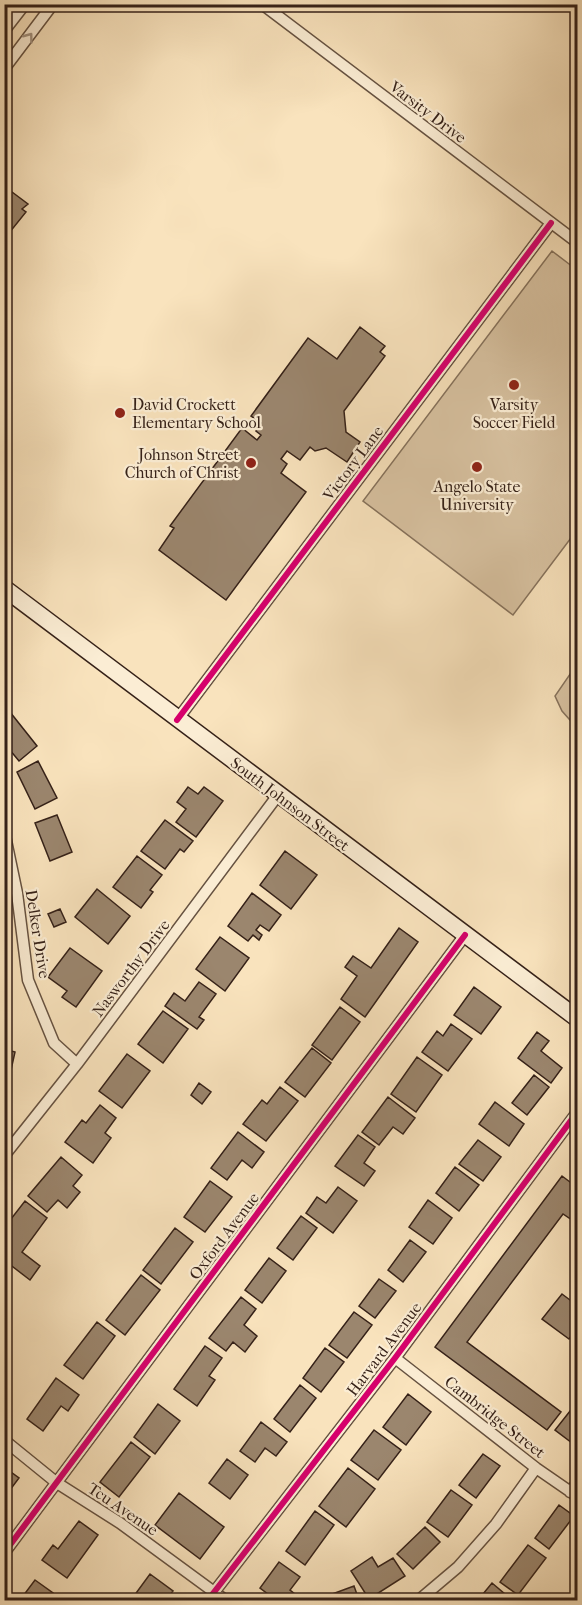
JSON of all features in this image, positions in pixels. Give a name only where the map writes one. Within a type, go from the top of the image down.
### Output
[{"type":"main road","name":"South Johnson Street","points":[[4,588],[578,1019]]},
{"type":"street","points":[[4,31],[24,4]]},
{"type":"street","points":[[4,69],[53,4]]},
{"type":"street","name":"Varsity Drive","points":[[262,4],[578,243]]},
{"type":"street","name":"Victory Lane","points":[[177,720],[551,223]]},
{"type":"street","name":"Nasworthy Drive","points":[[4,1156],[77,1064],[278,795]]},
{"type":"street","name":"Delker Drive","points":[[4,831],[17,898],[28,980],[54,1043],[77,1064]]},
{"type":"street","name":"Oxford Avenue","points":[[4,1553],[465,935]]},
{"type":"street","name":"Harvard Avenue","points":[[211,1596],[395,1358],[578,1111]]},
{"type":"street","name":"Cambridge Street","points":[[395,1358],[536,1468],[574,1494]]},
{"type":"street","name":"Tcu Avenue","points":[[4,1440],[57,1483],[120,1523],[211,1596],[225,1600]]},
{"type":"street","points":[[418,1600],[458,1567],[488,1533],[536,1468]]},
{"type":"street","points":[[574,1494],[578,1482]]},
{"type":"shaded area","name":"Varsity Soccer Field","points":[[552,251],[577,270],[577,530],[513,615],[363,501]]},
{"type":"shaded area","points":[[577,664],[578,728],[562,711],[555,696]]},
{"type":"building","points":[[4,186],[28,204],[22,209],[26,212],[5,238],[11,242],[4,251]]},
{"type":"building","name":"Johnson Street Church of Christ","points":[[360,327],[385,346],[380,352],[385,356],[344,411],[346,432],[360,442],[347,462],[326,448],[315,451],[310,447],[300,460],[287,451],[281,459],[287,464],[281,473],[306,492],[226,600],[159,550],[174,528],[170,526],[242,428],[257,440],[261,435],[256,431],[261,423],[251,416],[308,338],[337,359]]},
{"type":"building","points":[[10,712],[37,746],[19,761],[4,743],[4,717]]},
{"type":"building","points":[[38,761],[57,798],[35,809],[17,772]]},
{"type":"building","points":[[188,787],[198,794],[204,787],[223,801],[196,837],[176,822],[186,809],[177,802]]},
{"type":"building","points":[[57,815],[72,852],[50,861],[35,823]]},
{"type":"building","points":[[165,820],[193,841],[184,852],[180,849],[165,869],[141,851]]},
{"type":"building","points":[[285,851],[317,875],[291,909],[260,885]]},
{"type":"building","points":[[137,856],[162,875],[150,890],[153,892],[141,908],[113,887]]},
{"type":"building","points":[[97,889],[130,916],[108,944],[75,917]]},
{"type":"building","points":[[252,893],[281,915],[269,931],[260,925],[256,930],[262,935],[259,940],[253,935],[248,941],[228,926]]},
{"type":"building","points":[[60,909],[66,922],[54,927],[48,914]]},
{"type":"building","points":[[399,928],[418,942],[365,1017],[341,999],[357,976],[345,967],[353,956],[371,968]]},
{"type":"building","points":[[220,937],[249,958],[225,991],[196,969]]},
{"type":"building","points":[[70,948],[102,971],[76,1007],[62,997],[67,991],[48,977]]},
{"type":"building","points":[[199,982],[216,994],[199,1017],[204,1020],[197,1029],[165,1006],[174,993],[185,1001]]},
{"type":"building","points":[[474,987],[501,1007],[481,1034],[454,1015]]},
{"type":"building","points":[[340,1007],[360,1022],[332,1060],[312,1045]]},
{"type":"building","points":[[163,1011],[188,1029],[163,1063],[138,1044]]},
{"type":"building","points":[[451,1024],[472,1039],[448,1071],[422,1052],[437,1031],[443,1036]]},
{"type":"building","points":[[537,1032],[549,1041],[541,1051],[562,1068],[551,1083],[518,1058]]},
{"type":"building","points":[[312,1048],[331,1063],[305,1097],[285,1082]]},
{"type":"building","points":[[4,1049],[15,1052],[11,1070],[4,1069]]},
{"type":"building","points":[[127,1054],[150,1071],[122,1108],[99,1091]]},
{"type":"building","points":[[417,1057],[442,1075],[416,1112],[391,1094]]},
{"type":"building","points":[[534,1075],[549,1087],[527,1115],[512,1103]]},
{"type":"building","points":[[199,1083],[211,1092],[202,1104],[191,1095]]},
{"type":"building","points":[[280,1087],[298,1101],[266,1141],[243,1124],[262,1100],[267,1104]]},
{"type":"building","points":[[388,1097],[415,1118],[403,1134],[393,1127],[379,1145],[362,1132]]},
{"type":"building","points":[[495,1102],[524,1124],[509,1146],[479,1124]]},
{"type":"building","points":[[100,1105],[116,1118],[105,1133],[111,1138],[93,1163],[65,1142],[82,1120],[86,1123]]},
{"type":"building","points":[[238,1132],[264,1152],[252,1168],[242,1160],[227,1180],[211,1168]]},
{"type":"building","points":[[358,1135],[375,1147],[364,1163],[375,1171],[364,1186],[335,1166]]},
{"type":"building","points":[[478,1140],[501,1157],[483,1181],[459,1164]]},
{"type":"building","points":[[61,1157],[82,1175],[73,1186],[80,1192],[67,1208],[58,1200],[47,1212],[28,1196]]},
{"type":"building","points":[[455,1167],[479,1185],[459,1211],[436,1193]]},
{"type":"building","points":[[562,1176],[578,1188],[578,1194],[575,1197],[578,1199],[578,1224],[563,1214],[467,1342],[561,1412],[547,1430],[435,1347]]},
{"type":"building","points":[[210,1181],[232,1197],[205,1232],[184,1217]]},
{"type":"building","points":[[338,1187],[357,1201],[333,1233],[306,1213],[317,1197],[326,1203]]},
{"type":"building","points":[[428,1200],[452,1218],[433,1244],[409,1227]]},
{"type":"building","points":[[25,1201],[47,1218],[22,1252],[40,1266],[30,1280],[4,1260],[4,1228]]},
{"type":"building","points":[[301,1216],[317,1228],[293,1260],[277,1248]]},
{"type":"building","points":[[175,1228],[193,1242],[161,1284],[143,1270]]},
{"type":"building","points":[[410,1240],[426,1252],[403,1282],[388,1270]]},
{"type":"building","points":[[269,1258],[286,1271],[262,1303],[245,1290]]},
{"type":"building","points":[[141,1275],[160,1290],[125,1335],[106,1320]]},
{"type":"building","points":[[379,1279],[396,1291],[375,1318],[359,1306]]},
{"type":"building","points":[[562,1294],[578,1306],[578,1327],[569,1339],[542,1319]]},
{"type":"building","points":[[241,1297],[256,1309],[244,1325],[257,1336],[245,1352],[233,1342],[226,1351],[209,1338]]},
{"type":"building","points":[[354,1312],[372,1325],[347,1358],[329,1345]]},
{"type":"building","points":[[97,1322],[115,1336],[83,1379],[64,1365]]},
{"type":"building","points":[[205,1346],[222,1358],[209,1376],[215,1380],[197,1406],[174,1389]]},
{"type":"building","points":[[325,1348],[344,1362],[321,1392],[303,1378]]},
{"type":"building","points":[[56,1378],[79,1395],[68,1411],[61,1406],[43,1431],[27,1419]]},
{"type":"building","points":[[300,1385],[316,1398],[290,1432],[274,1419]]},
{"type":"building","points":[[408,1394],[431,1412],[406,1445],[383,1427]]},
{"type":"building","points":[[578,1401],[578,1443],[576,1446],[555,1430]]},
{"type":"building","points":[[158,1404],[180,1421],[155,1454],[134,1437]]},
{"type":"building","points":[[261,1422],[287,1442],[276,1456],[265,1448],[255,1462],[240,1451]]},
{"type":"building","points":[[374,1430],[401,1450],[378,1480],[351,1460]]},
{"type":"building","points":[[131,1442],[150,1457],[119,1497],[100,1482]]},
{"type":"building","points":[[483,1454],[500,1466],[476,1498],[459,1485]]},
{"type":"building","points":[[227,1459],[248,1475],[230,1499],[209,1483]]},
{"type":"building","points":[[4,1467],[19,1478],[4,1498]]},
{"type":"building","points":[[348,1468],[375,1489],[346,1527],[319,1506]]},
{"type":"building","points":[[451,1490],[472,1505],[448,1537],[427,1522]]},
{"type":"building","points":[[179,1493],[224,1527],[200,1559],[155,1525]]},
{"type":"building","points":[[559,1505],[574,1516],[549,1549],[535,1538]]},
{"type":"building","points":[[315,1511],[334,1525],[305,1565],[286,1551]]},
{"type":"building","points":[[79,1521],[98,1535],[67,1578],[42,1560],[53,1545],[58,1549]]},
{"type":"building","points":[[425,1527],[440,1542],[413,1569],[397,1554]]},
{"type":"building","points":[[528,1545],[546,1558],[518,1595],[500,1582]]},
{"type":"building","points":[[372,1557],[378,1567],[393,1558],[405,1576],[369,1599],[351,1571]]},
{"type":"building","points":[[279,1562],[300,1577],[290,1590],[300,1598],[298,1600],[276,1600],[260,1588]]},
{"type":"building","points":[[150,1574],[173,1591],[166,1600],[131,1600]]},
{"type":"building","points":[[35,1580],[53,1593],[47,1600],[20,1600]]},
{"type":"building","points":[[492,1583],[511,1599],[478,1600]]},
{"type":"building","points":[[354,1586],[359,1600],[316,1600]]},
{"type":"cycle path","points":[[177,720],[551,223]]},
{"type":"cycle path","points":[[4,1553],[465,935]]},
{"type":"cycle path","points":[[208,1600],[395,1358],[578,1111]]},
{"type":"place","name":"Varsity Soccer Field","points":[[514,385]]},
{"type":"place","name":"David Crockett Elementary School","points":[[120,413]]},
{"type":"place","name":"Johnson Street Church of Christ","points":[[251,463]]},
{"type":"place","name":"Angelo State University","points":[[477,467]]}]
